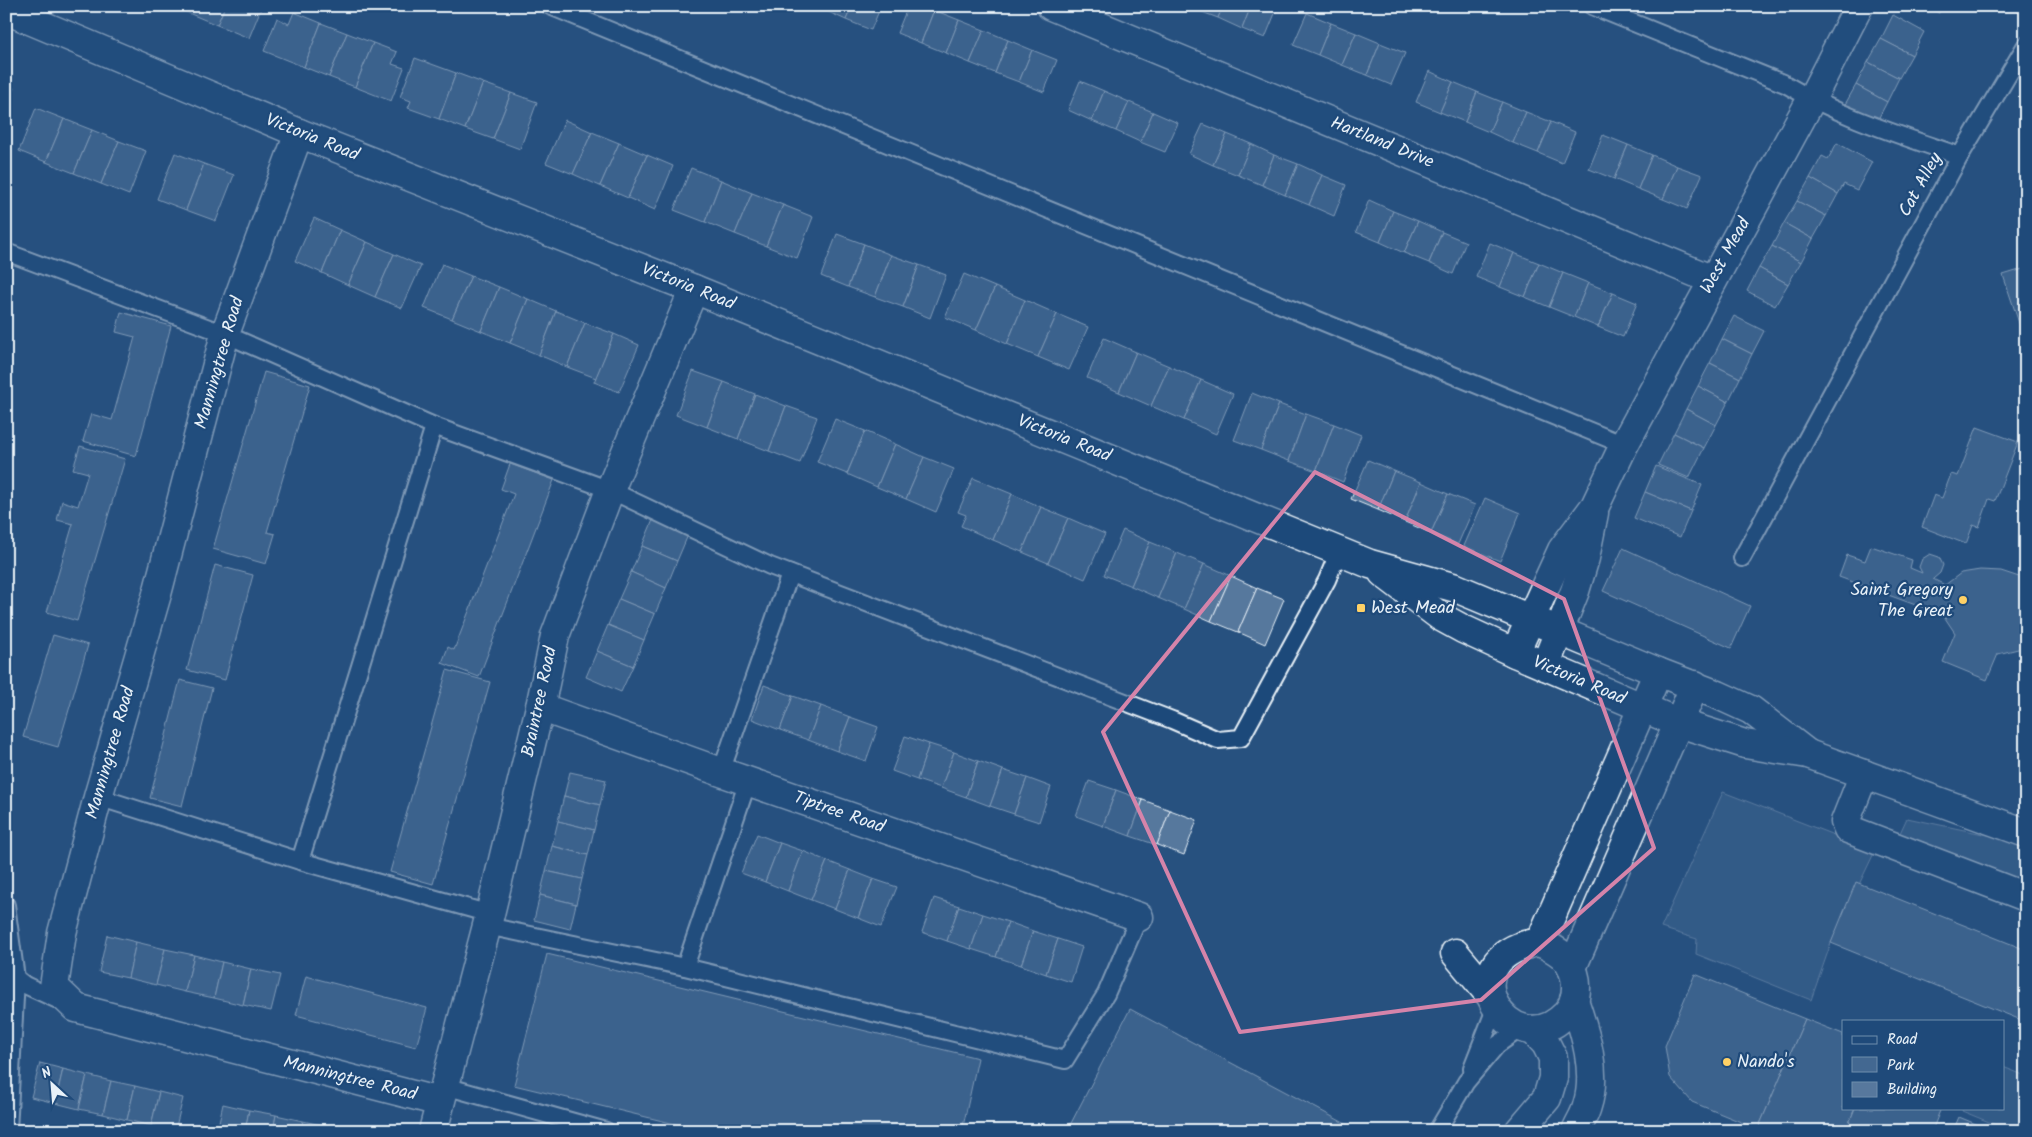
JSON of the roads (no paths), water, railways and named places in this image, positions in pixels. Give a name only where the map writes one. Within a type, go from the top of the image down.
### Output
[{"type":"street","name":"Hartland Drive","points":[[1051,6],[1713,280]]},
{"type":"street","name":"West Mead","points":[[1515,653],[1562,550],[1595,506],[1624,445],[1811,100],[1859,6]]},
{"type":"street","name":"Victoria Road","points":[[6,10],[299,133],[694,288],[1370,564],[1456,588],[1695,686],[1751,710],[1808,754]]},
{"type":"street","name":"Manningtree Road","points":[[299,133],[225,334],[157,594],[98,797],[62,933],[54,988],[76,1008],[442,1094]]},
{"type":"street","name":"Braintree Road","points":[[433,1131],[489,920],[555,636],[610,490],[694,288]]},
{"type":"street","name":"West Mead","points":[[1545,666],[1575,591],[1585,558],[1595,506]]},
{"type":"street","name":"Victoria Road","points":[[1370,564],[1442,617],[1515,653],[1679,723],[1745,744],[1808,754],[2026,833]]},
{"type":"street","points":[[1540,942],[1658,672]]},
{"type":"street","points":[[1572,968],[1695,686]]},
{"type":"street","name":"Tiptree Road","points":[[540,707],[1139,917]]},
{"type":"street","points":[[1864,774],[1845,822],[1848,829],[2026,897]]},
{"type":"street","points":[[1493,1002],[1490,984],[1492,973],[1504,954],[1514,948],[1540,942],[1558,951],[1572,968],[1575,979],[1574,1000],[1586,1038],[1590,1081],[1588,1106],[1576,1131]]},
{"type":"street","points":[[1504,954],[1455,953],[1493,1002],[1502,1017],[1527,1029],[1546,1044],[1553,1058],[1553,1078],[1547,1098],[1519,1131]]},
{"type":"street","points":[[1527,1029],[1546,1028],[1558,1022],[1568,1012],[1574,1000]]},
{"type":"lane","points":[[550,6],[1624,445]]},
{"type":"lane","name":"Cat Alley","points":[[1592,6],[1785,84],[1811,100],[1856,120],[1960,156],[1742,558]]},
{"type":"lane","points":[[1960,156],[2026,44]]},
{"type":"lane","points":[[6,252],[225,334],[434,426],[610,490],[790,574],[1172,720],[1218,740],[1241,738],[1327,580],[1339,551]]},
{"type":"lane","points":[[300,861],[434,426]]},
{"type":"lane","points":[[721,772],[790,574]]},
{"type":"lane","points":[[685,967],[748,781]]},
{"type":"lane","points":[[98,797],[489,920],[1065,1060],[1106,994],[1139,917]]},
{"type":"lane","points":[[6,905],[16,978],[8,1131]]},
{"type":"lane","points":[[16,978],[25,985],[76,1008]]},
{"type":"lane","points":[[1466,1082],[1493,1002]]},
{"type":"lane","points":[[1437,1131],[1466,1082],[1497,1045],[1527,1029]]},
{"type":"lane","points":[[442,1094],[606,1131]]},
{"type":"place","name":"Saint Gregory The Great","points":[[1963,600]]},
{"type":"place","name":"West Mead","points":[[1361,608]]},
{"type":"place","name":"Nando's","points":[[1727,1062]]}]
